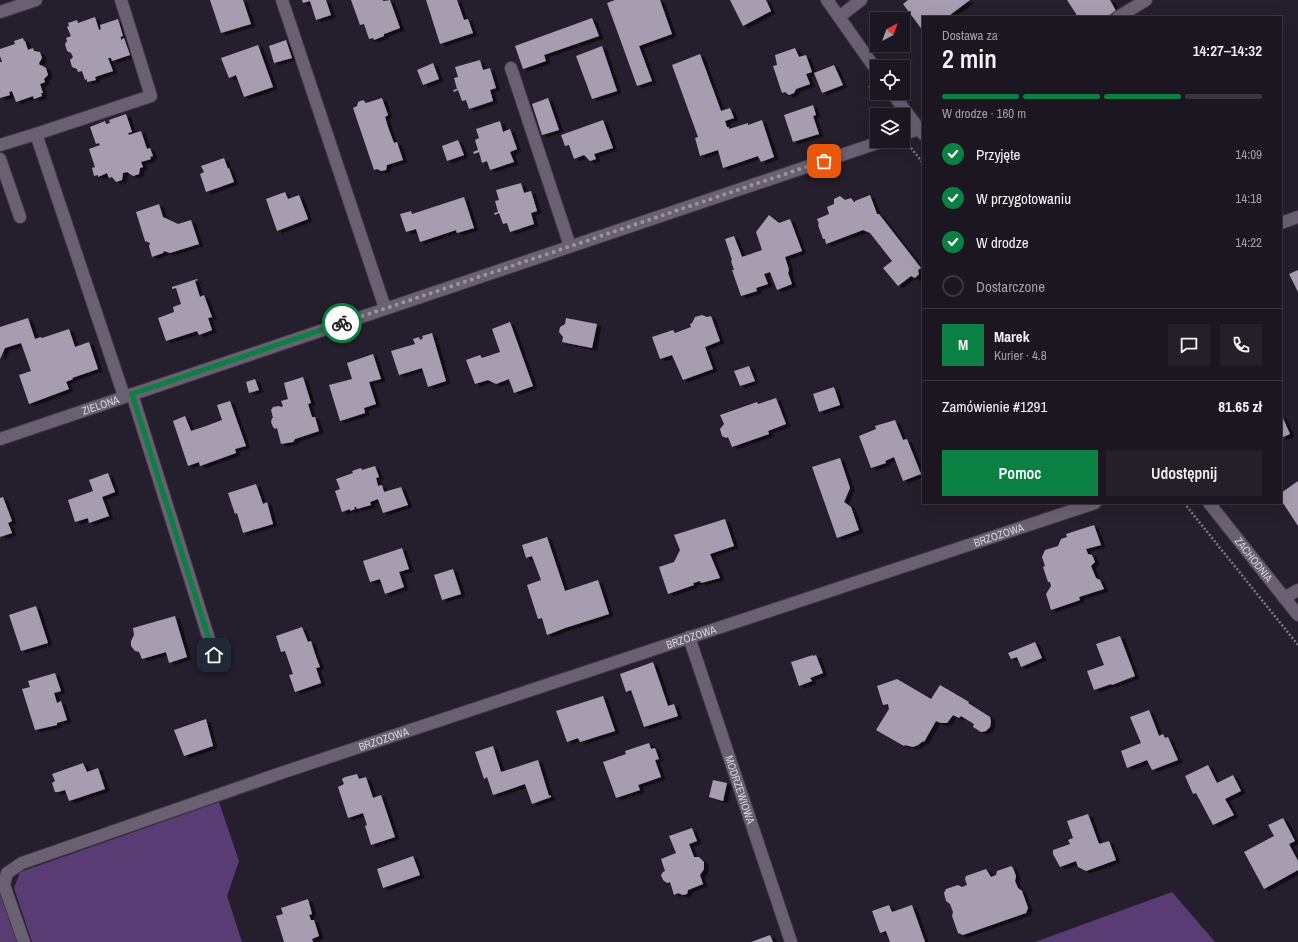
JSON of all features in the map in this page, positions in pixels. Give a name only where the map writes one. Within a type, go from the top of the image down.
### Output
[{"type":"street","points":[[0,12],[36,0]]},
{"type":"street","points":[[0,146],[151,96],[121,0]]},
{"type":"street","points":[[282,0],[385,308]]},
{"type":"street","points":[[827,0],[870,61]]},
{"type":"street","points":[[839,17],[861,0]]},
{"type":"street","points":[[1120,16],[1146,0]]},
{"type":"street","points":[[511,68],[570,246]]},
{"type":"street","points":[[898,100],[922,131],[910,136]]},
{"type":"street","points":[[36,134],[128,395],[214,655]]},
{"type":"street","name":"ZIELONA","points":[[0,439],[870,145]]},
{"type":"street","points":[[0,159],[20,217]]},
{"type":"street","points":[[1282,223],[1298,217]]},
{"type":"street","name":"BRZOZOWA","points":[[24,942],[4,885],[7,873],[29,861],[287,771],[1092,504]]},
{"type":"street","name":"ZACHODNIA","points":[[1210,504],[1298,615]]},
{"type":"street","points":[[1284,598],[1298,590]]},
{"type":"street","name":"MODRZEWIOWA","points":[[689,637],[791,942]]},
{"type":"path","points":[[910,145],[922,162]]},
{"type":"path","points":[[1185,504],[1298,645]]},
{"type":"shaded area","points":[[219,802],[239,861],[227,896],[242,942],[32,942],[14,888],[20,872]]},
{"type":"shaded area","points":[[0,889],[18,942],[0,942]]},
{"type":"shaded area","points":[[1172,892],[1215,942],[1035,942]]},
{"type":"building","points":[[210,0],[243,0],[251,24],[221,33]]},
{"type":"building","points":[[302,0],[326,0],[331,15],[316,20],[310,1],[303,3]]},
{"type":"building","points":[[351,0],[390,0],[400,28],[384,34],[384,36],[374,40],[373,38],[369,39],[364,24],[360,25]]},
{"type":"building","points":[[426,0],[457,0],[464,20],[468,19],[473,33],[440,44]]},
{"type":"building","points":[[615,0],[660,0],[672,34],[639,46],[652,81],[637,86],[607,3]]},
{"type":"building","points":[[730,0],[766,0],[771,11],[743,26]]},
{"type":"building","points":[[908,0],[970,0],[950,15],[951,16],[922,16],[922,30],[903,4]]},
{"type":"building","points":[[1067,0],[1110,0],[1116,11],[1108,16],[1077,16]]},
{"type":"building","points":[[95,17],[99,30],[101,29],[100,25],[118,19],[123,36],[120,37],[121,40],[124,38],[130,55],[112,61],[111,58],[108,58],[113,71],[95,77],[96,80],[87,82],[87,79],[85,80],[82,71],[78,72],[77,69],[72,67],[70,60],[73,57],[71,53],[67,51],[65,44],[67,41],[66,38],[71,36],[67,27],[69,26],[68,23],[77,20],[78,23]]},
{"type":"building","points":[[592,18],[599,36],[544,55],[546,61],[523,69],[515,46]]},
{"type":"building","points":[[23,38],[28,50],[33,48],[34,51],[40,52],[42,58],[39,63],[40,66],[41,65],[46,68],[48,75],[44,79],[45,82],[40,84],[43,93],[41,93],[42,96],[34,99],[33,96],[16,102],[12,91],[9,92],[10,95],[0,98],[0,62],[2,62],[0,49],[15,44],[14,41]]},
{"type":"building","points":[[286,40],[292,58],[274,63],[269,46]]},
{"type":"building","points":[[258,45],[273,87],[244,97],[236,75],[229,78],[221,58]]},
{"type":"building","points":[[602,46],[617,91],[592,99],[576,56]]},
{"type":"building","points":[[795,48],[799,57],[806,55],[812,72],[806,74],[810,84],[796,89],[794,93],[789,95],[785,92],[782,93],[773,66],[777,65],[775,55]]},
{"type":"building","points":[[700,54],[721,111],[730,108],[734,118],[725,121],[727,127],[729,127],[729,129],[762,120],[774,157],[761,162],[758,156],[723,168],[718,150],[700,156],[695,138],[698,137],[672,65]]},
{"type":"building","points":[[480,60],[483,70],[490,68],[496,88],[490,90],[493,101],[469,109],[466,100],[462,101],[458,90],[454,92],[453,90],[457,89],[454,78],[458,77],[455,67]]},
{"type":"building","points":[[433,63],[439,79],[423,85],[417,70]]},
{"type":"building","points":[[834,65],[843,85],[822,93],[814,73]]},
{"type":"building","points":[[382,98],[388,115],[385,117],[389,130],[394,143],[397,142],[403,160],[387,165],[386,170],[381,171],[377,169],[374,170],[353,108],[357,106],[358,102],[363,100],[366,103]]},
{"type":"building","points":[[548,98],[559,130],[542,135],[532,104]]},
{"type":"building","points":[[813,105],[816,115],[813,116],[819,134],[793,142],[784,115]]},
{"type":"building","points":[[126,114],[132,132],[128,133],[129,135],[141,131],[147,149],[150,148],[153,156],[150,157],[151,159],[141,162],[143,167],[140,168],[139,174],[133,176],[127,172],[123,173],[122,180],[116,182],[112,177],[109,178],[107,173],[98,177],[98,175],[94,176],[92,168],[95,167],[89,149],[100,145],[99,143],[96,144],[90,127],[105,121],[106,124],[110,123],[109,120]]},
{"type":"building","points":[[603,120],[613,148],[594,154],[596,159],[590,161],[584,155],[574,159],[569,145],[565,146],[561,135]]},
{"type":"building","points":[[500,121],[503,132],[510,129],[517,149],[510,152],[514,162],[490,170],[487,161],[482,163],[479,152],[474,154],[473,152],[478,150],[475,140],[479,138],[476,129]]},
{"type":"building","points":[[458,140],[464,155],[447,161],[442,146]]},
{"type":"building","points":[[224,158],[234,182],[206,192],[200,174],[204,172],[201,166]]},
{"type":"building","points":[[521,183],[524,193],[531,191],[537,211],[531,213],[534,224],[510,232],[507,223],[503,224],[499,213],[495,215],[494,213],[498,212],[495,201],[499,200],[496,190]]},
{"type":"building","points":[[285,192],[288,199],[299,195],[308,219],[277,231],[266,199]]},
{"type":"building","points":[[870,195],[877,214],[879,214],[921,268],[918,270],[919,274],[915,278],[911,276],[898,286],[883,268],[892,261],[870,233],[863,230],[826,244],[818,225],[817,219],[829,214],[827,207],[834,204],[834,199],[840,196],[845,200],[851,198],[855,202]]},
{"type":"building","points":[[464,197],[474,228],[457,233],[456,230],[420,242],[416,229],[406,232],[400,214],[411,211],[412,214]]},
{"type":"building","points":[[159,204],[163,217],[178,224],[191,220],[199,244],[170,253],[164,251],[163,253],[152,257],[149,246],[150,243],[145,241],[136,212]]},
{"type":"building","points":[[769,215],[779,223],[790,219],[802,251],[785,257],[792,284],[777,290],[770,272],[764,274],[768,284],[756,288],[757,291],[741,296],[732,270],[734,270],[732,260],[725,239],[734,236],[742,257],[762,250],[756,232]]},
{"type":"building","points":[[1298,270],[1298,292],[1289,274]]},
{"type":"building","points":[[197,279],[198,280],[195,281],[200,297],[204,295],[212,317],[208,318],[212,330],[199,335],[197,331],[166,341],[158,318],[174,312],[173,307],[181,304],[176,288],[172,289],[172,287]]},
{"type":"building","points":[[702,315],[707,317],[711,316],[720,341],[705,347],[713,369],[683,380],[672,355],[660,359],[652,337],[673,330],[675,333],[691,327],[690,324],[695,317]]},
{"type":"building","points":[[28,318],[35,339],[69,329],[75,347],[89,342],[98,369],[72,378],[73,379],[66,382],[69,389],[29,404],[19,375],[31,371],[21,343],[5,348],[0,359],[0,327]]},
{"type":"building","points":[[566,318],[597,324],[592,348],[562,342],[563,337],[559,332],[560,327],[565,324]]},
{"type":"building","points":[[510,322],[533,386],[514,393],[509,379],[496,384],[488,380],[475,384],[466,360],[480,355],[482,358],[500,352],[492,329]]},
{"type":"building","points":[[432,333],[446,381],[428,387],[422,368],[399,375],[391,351],[415,344],[413,339],[419,337],[420,340],[423,338],[422,336]]},
{"type":"building","points":[[373,354],[381,379],[369,382],[376,404],[364,408],[365,413],[340,421],[329,385],[352,379],[347,363]]},
{"type":"building","points":[[749,366],[755,381],[740,386],[734,371]]},
{"type":"building","points":[[303,377],[311,403],[308,404],[312,417],[315,417],[319,431],[295,439],[293,442],[281,444],[277,428],[275,429],[273,427],[271,422],[273,418],[271,410],[273,407],[283,406],[281,401],[288,399],[284,383]]},
{"type":"building","points":[[255,379],[259,390],[249,393],[246,382]]},
{"type":"building","points":[[834,387],[840,405],[819,412],[813,394]]},
{"type":"building","points":[[776,398],[786,424],[768,431],[769,434],[732,447],[728,437],[726,438],[722,436],[720,429],[724,424],[720,415],[757,402],[758,404]]},
{"type":"building","points":[[230,401],[246,446],[235,449],[236,453],[200,466],[199,462],[188,466],[173,421],[185,416],[191,431],[206,426],[222,420],[217,405]]},
{"type":"building","points":[[1282,416],[1290,434],[1282,438]]},
{"type":"building","points":[[895,420],[903,440],[907,439],[921,474],[903,481],[894,457],[885,461],[886,463],[871,468],[859,436],[876,429],[875,426]]},
{"type":"building","points":[[840,458],[850,488],[844,502],[851,507],[859,530],[837,538],[812,467]]},
{"type":"building","points":[[375,466],[379,477],[376,478],[378,486],[382,485],[384,492],[401,487],[408,505],[383,513],[378,499],[370,502],[371,505],[357,509],[354,507],[355,509],[342,512],[335,491],[340,489],[336,479],[353,473],[352,471],[361,468],[362,470]]},
{"type":"building","points":[[108,473],[115,492],[102,497],[109,516],[89,523],[88,518],[75,522],[68,500],[93,491],[89,480]]},
{"type":"building","points":[[1298,481],[1298,526],[1282,502],[1282,492]]},
{"type":"building","points":[[256,484],[263,504],[267,502],[273,524],[243,533],[237,513],[235,514],[228,493]]},
{"type":"building","points":[[3,497],[12,521],[8,523],[12,533],[0,537],[0,498]]},
{"type":"building","points":[[725,519],[734,546],[710,554],[720,578],[701,583],[700,581],[693,583],[694,585],[668,594],[659,567],[674,562],[680,550],[674,535]]},
{"type":"building","points":[[1094,525],[1101,545],[1086,549],[1088,554],[1092,555],[1095,562],[1091,566],[1096,578],[1100,580],[1104,589],[1079,597],[1080,600],[1051,610],[1046,594],[1051,586],[1050,582],[1048,582],[1043,567],[1045,566],[1042,557],[1045,550],[1058,546],[1061,539],[1067,537],[1066,534]]},
{"type":"building","points":[[547,537],[565,591],[598,580],[609,614],[547,635],[542,618],[538,619],[527,585],[541,580],[532,556],[526,558],[522,545]]},
{"type":"building","points":[[402,548],[409,569],[399,572],[404,587],[385,594],[380,579],[370,582],[363,561]]},
{"type":"building","points":[[453,569],[461,594],[442,600],[434,575]]},
{"type":"building","points":[[36,606],[48,643],[21,651],[9,615]]},
{"type":"building","points":[[175,616],[187,657],[169,663],[166,652],[142,659],[139,652],[135,651],[131,646],[131,641],[134,635],[133,628]]},
{"type":"building","points":[[302,627],[308,642],[311,641],[320,667],[316,668],[321,683],[295,692],[289,675],[293,674],[285,651],[281,652],[276,636]]},
{"type":"building","points":[[1120,636],[1135,676],[1094,690],[1087,671],[1104,665],[1096,644]]},
{"type":"building","points":[[1035,642],[1042,658],[1021,667],[1017,657],[1011,659],[1008,653]]},
{"type":"building","points":[[816,655],[823,673],[810,678],[812,681],[799,686],[791,662]]},
{"type":"building","points":[[653,662],[668,706],[674,704],[678,716],[644,727],[631,690],[626,692],[620,674]]},
{"type":"building","points":[[55,673],[61,691],[54,693],[57,703],[61,701],[67,720],[57,723],[57,725],[35,730],[22,689],[30,687],[28,681]]},
{"type":"building","points":[[897,679],[931,699],[940,685],[969,702],[968,703],[990,717],[990,727],[986,731],[981,732],[973,727],[974,724],[961,716],[959,718],[953,715],[947,723],[936,721],[924,742],[923,741],[913,747],[904,746],[876,730],[889,709],[888,704],[883,705],[877,686]]},
{"type":"building","points":[[603,696],[615,731],[580,742],[578,738],[567,742],[556,711]]},
{"type":"building","points":[[1149,710],[1159,736],[1163,734],[1165,738],[1168,737],[1178,760],[1152,770],[1147,760],[1127,768],[1121,751],[1141,743],[1130,717]]},
{"type":"building","points":[[206,719],[213,746],[184,756],[174,730]]},
{"type":"building","points":[[649,743],[651,749],[655,748],[659,759],[655,760],[661,777],[638,785],[640,790],[616,798],[603,762],[626,754],[625,751]]},
{"type":"building","points":[[493,746],[501,772],[538,760],[549,796],[551,795],[551,797],[532,804],[525,784],[493,795],[487,777],[484,779],[475,752]]},
{"type":"building","points":[[83,763],[87,772],[98,768],[105,789],[69,801],[65,790],[55,792],[52,783],[55,781],[52,774]]},
{"type":"building","points":[[1208,765],[1217,783],[1233,775],[1241,791],[1225,799],[1234,815],[1213,825],[1196,793],[1193,794],[1185,776]]},
{"type":"building","points":[[357,774],[359,779],[366,777],[373,798],[381,795],[395,837],[371,845],[365,826],[367,825],[363,813],[348,818],[338,787],[344,784],[342,779]]},
{"type":"building","points":[[713,780],[727,783],[723,801],[709,797]]},
{"type":"building","points":[[1088,814],[1099,844],[1109,841],[1116,860],[1086,871],[1078,867],[1076,861],[1060,867],[1053,854],[1053,850],[1070,844],[1068,840],[1073,838],[1067,821]]},
{"type":"building","points":[[1283,818],[1295,841],[1289,844],[1298,861],[1298,870],[1264,889],[1244,852],[1274,836],[1268,825]]},
{"type":"building","points":[[692,828],[697,841],[689,844],[694,857],[699,857],[704,862],[704,869],[700,875],[703,884],[688,890],[687,894],[683,895],[678,893],[674,895],[670,882],[667,883],[663,880],[661,875],[665,871],[661,859],[676,853],[669,836]]},
{"type":"building","points":[[413,856],[420,875],[383,888],[377,869]]},
{"type":"building","points":[[1011,866],[1016,876],[1015,881],[1018,888],[1022,891],[1028,908],[1026,913],[963,935],[958,933],[952,916],[953,912],[950,904],[946,901],[944,893],[946,889],[958,885],[962,887],[967,885],[965,879],[966,876],[986,869],[991,877],[996,875],[997,871]]},
{"type":"building","points":[[308,899],[312,914],[309,915],[311,920],[314,920],[319,936],[312,939],[313,942],[284,942],[276,916],[283,914],[281,908]]},
{"type":"building","points":[[889,905],[892,912],[912,905],[925,942],[890,942],[886,931],[880,933],[872,911]]},
{"type":"building","points":[[770,935],[773,942],[751,942]]},
{"type":"way so far","points":[[342,323],[824,161]]},
{"type":"route","points":[[214,655],[132,394],[342,323]]}]
